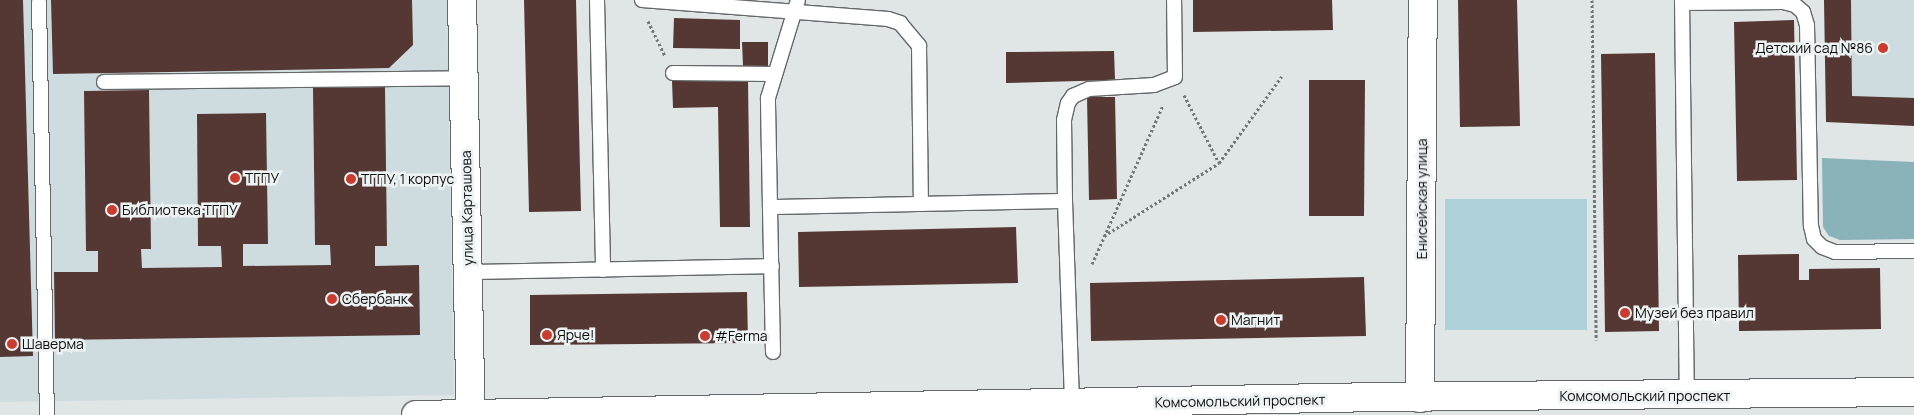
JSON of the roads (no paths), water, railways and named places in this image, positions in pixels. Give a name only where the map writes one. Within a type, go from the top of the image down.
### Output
[{"type":"main road","name":"улица Карташова","points":[[462,0],[471,415]]},
{"type":"main road","name":"Енисейская улица","points":[[1420,398],[1423,0]]},
{"type":"main road","name":"Комсомольский проспект","points":[[416,415],[1420,398],[1687,397],[1914,392]]},
{"type":"lane","points":[[597,0],[603,270]]},
{"type":"lane","points":[[642,0],[796,6],[888,19],[910,31],[919,46],[921,204]]},
{"type":"lane","points":[[1072,404],[1064,201],[1064,120],[1073,96],[1089,89],[1154,85],[1175,77],[1174,0]]},
{"type":"lane","points":[[1687,397],[1682,1],[1783,1],[1795,5],[1803,12],[1808,25],[1810,190],[1814,239],[1822,247],[1834,252],[1914,251]]},
{"type":"lane","points":[[39,2],[47,415]]},
{"type":"lane","points":[[773,352],[768,98],[796,6]]},
{"type":"lane","points":[[673,73],[775,74]]},
{"type":"lane","points":[[104,82],[464,78]]},
{"type":"lane","points":[[770,207],[1064,201]]},
{"type":"lane","points":[[468,272],[772,266]]},
{"type":"place","name":"Детский сад №86","points":[[1883,48]]},
{"type":"place","name":"ТГПУ","points":[[235,178]]},
{"type":"place","name":"ТГПУ, 1 корпус","points":[[351,179]]},
{"type":"place","name":"Библиотека ТГПУ","points":[[112,210]]},
{"type":"place","name":"Сбербанк","points":[[332,299]]},
{"type":"place","name":"Музей без правил","points":[[1625,313]]},
{"type":"place","name":"Магнит","points":[[1221,320]]},
{"type":"place","name":"Ярче!","points":[[547,335]]},
{"type":"place","name":"#Ferma","points":[[705,336]]},
{"type":"place","name":"Шаверма","points":[[12,344]]}]
